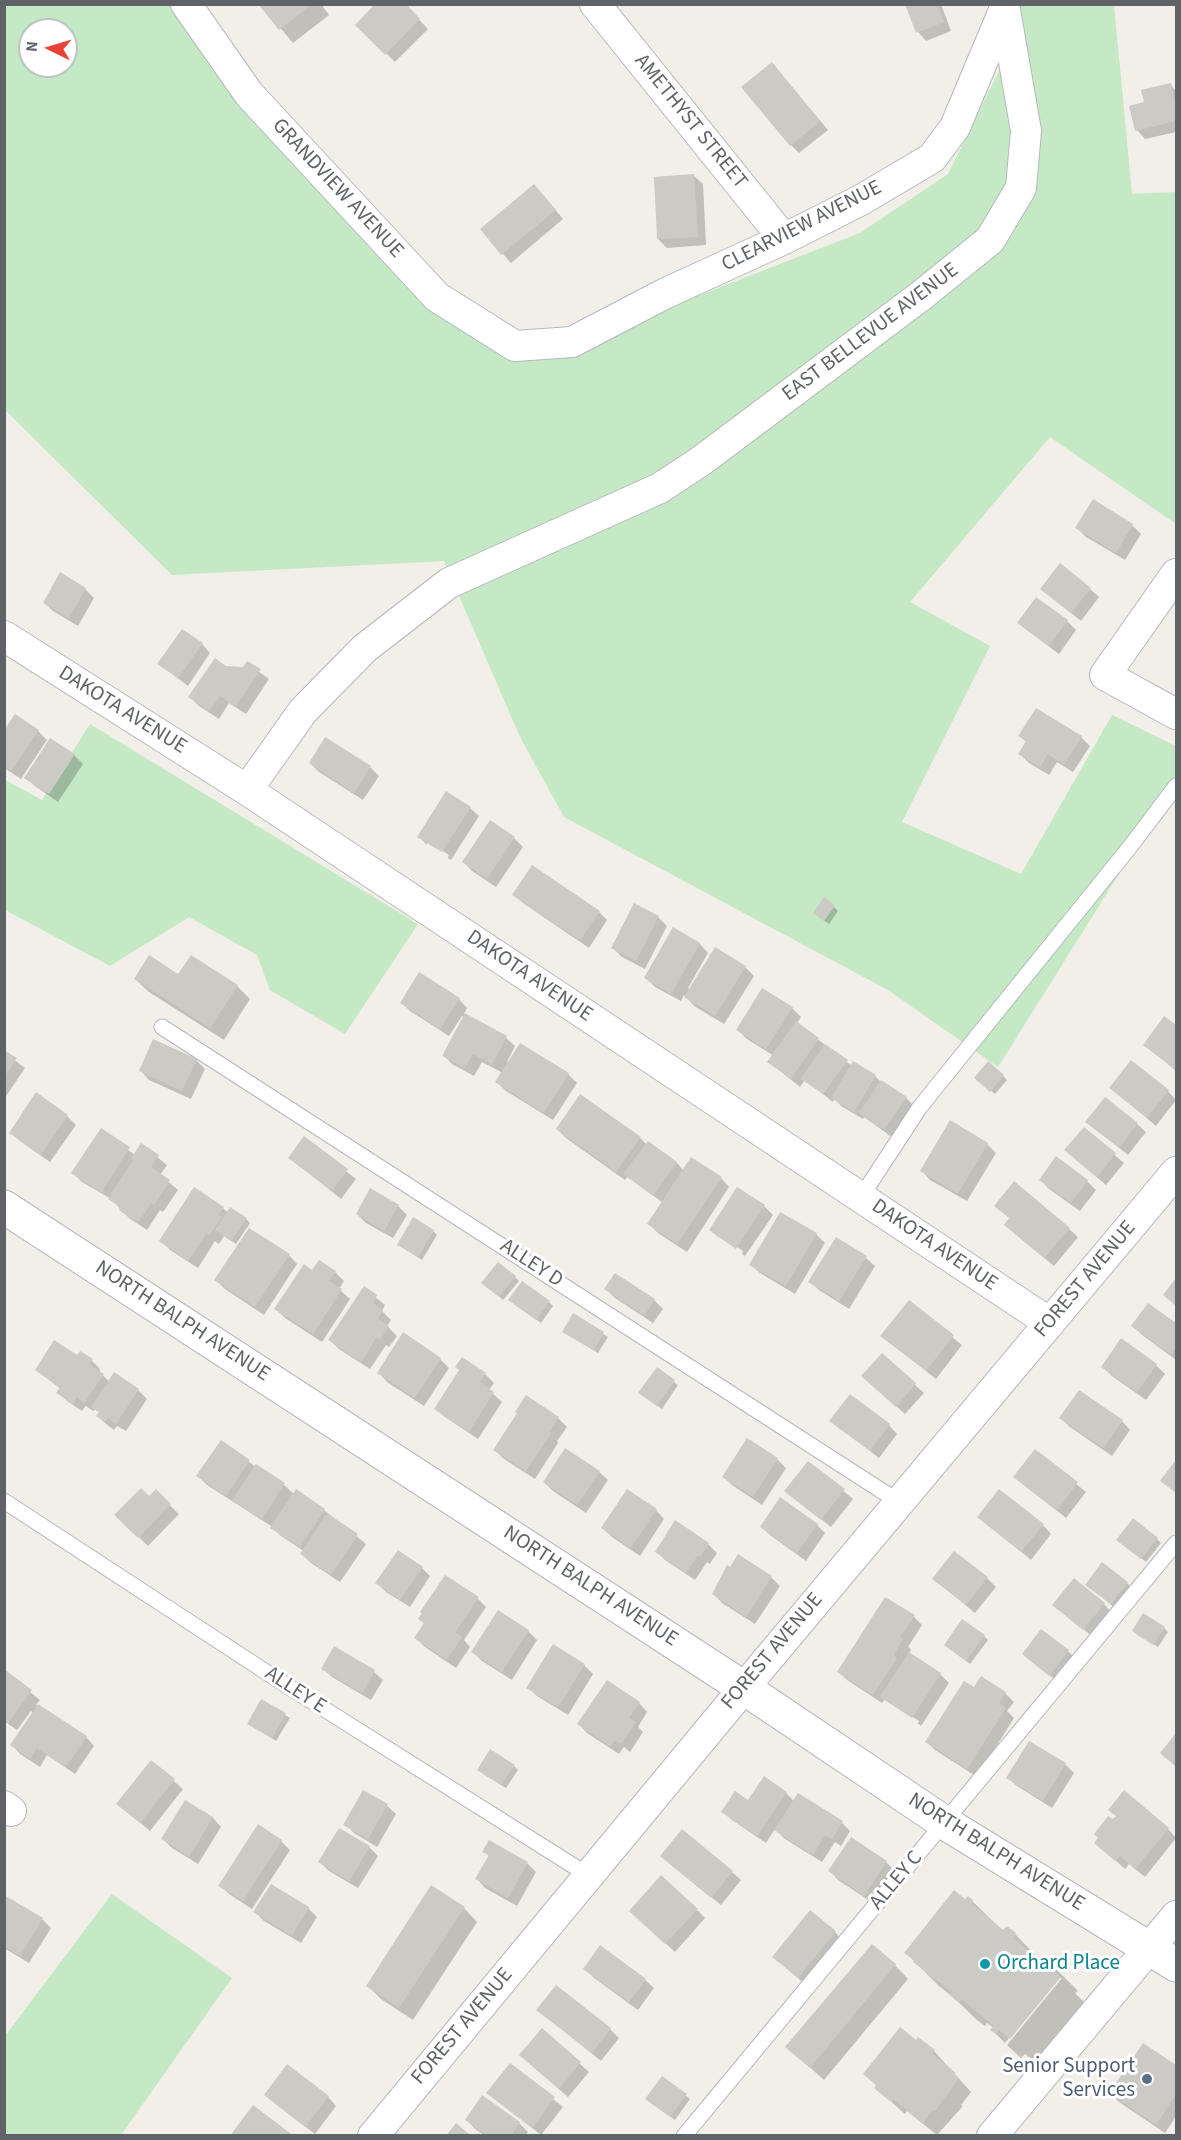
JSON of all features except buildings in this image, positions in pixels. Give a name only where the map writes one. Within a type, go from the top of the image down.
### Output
[{"type":"street","name":"GRANDVIEW AVENUE","points":[[186,4],[249,94],[437,297],[515,346]]},
{"type":"street","name":"AMETHYST STREET","points":[[595,4],[784,239]]},
{"type":"street","name":"CLEARVIEW AVENUE","points":[[515,346],[572,342],[666,293],[784,239],[861,200],[932,158],[955,127],[1005,6]]},
{"type":"street","name":"EAST BELLEVUE AVENUE","points":[[247,790],[303,711],[365,648],[449,583],[660,488],[701,461],[922,295],[990,240],[1021,188],[1026,131],[1005,6]]},
{"type":"street","points":[[1176,574],[1105,675],[1176,714]]},
{"type":"street","name":"DAKOTA AVENUE","points":[[4,636],[247,790],[1050,1323]]},
{"type":"street","name":"FOREST AVENUE","points":[[373,2136],[588,1875],[1176,1172]]},
{"type":"street","name":"NORTH BALPH AVENUE","points":[[4,1207],[744,1688],[945,1823],[1163,1957]]},
{"type":"street","points":[[992,2136],[1163,1957],[1176,1916]]},
{"type":"lane","points":[[861,1197],[920,1107],[1133,843],[1176,786]]},
{"type":"lane","name":"ALLEY D","points":[[162,1027],[899,1502]]},
{"type":"lane","name":"ALLEY E","points":[[4,1501],[286,1685],[588,1875]]},
{"type":"lane","name":"ALLEY C","points":[[684,2136],[1176,1543]]},
{"type":"green space","points":[[4,5],[174,5],[501,350],[532,360],[860,233],[948,174],[1004,61],[1015,5],[1114,5],[1132,194],[1176,192],[1176,524],[1050,437],[910,602],[990,646],[902,822],[1021,874],[1112,715],[1176,746],[1176,783],[998,1067],[888,990],[564,817],[520,737],[444,561],[172,575],[5,410]]},
{"type":"green space","points":[[90,724],[418,924],[345,1034],[270,990],[257,955],[189,917],[110,966],[5,910],[4,779],[42,800]]},
{"type":"green space","points":[[112,1894],[232,1978],[121,2135],[5,2135],[5,2036]]},
{"type":"place","name":"Orchard Place","points":[[985,1964]]},
{"type":"place","name":"Senior Support Services","points":[[1147,2079]]}]
